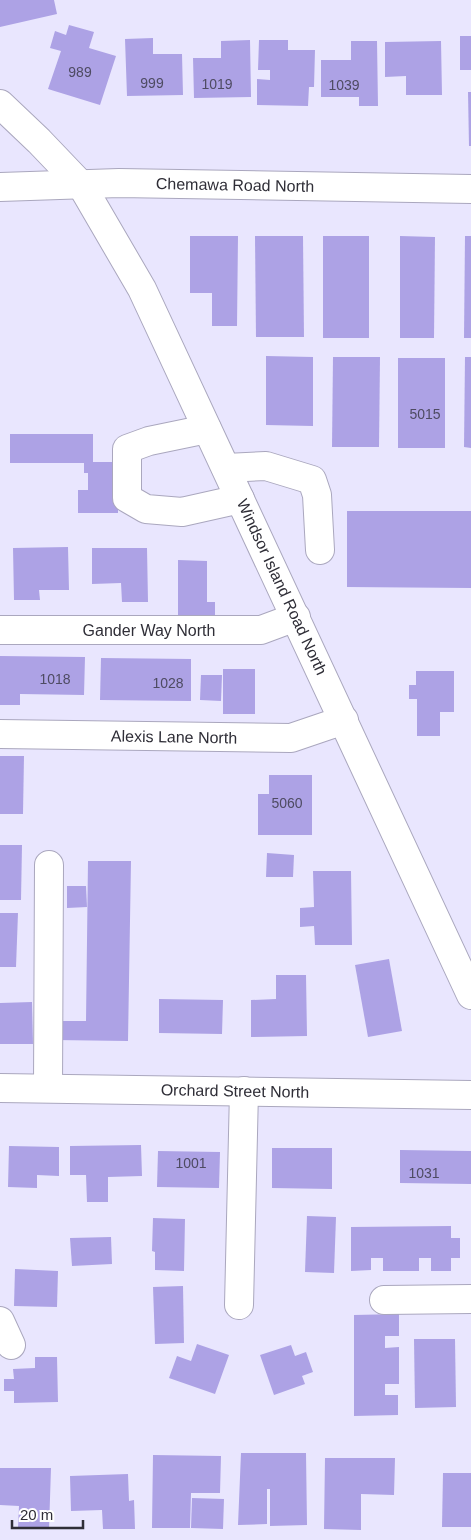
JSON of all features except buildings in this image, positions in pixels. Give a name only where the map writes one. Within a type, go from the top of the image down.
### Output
[{"type":"street","name":"Windsor Island Road North","points":[[0,104],[82,186],[142,289],[471,995]]},
{"type":"street","name":"Chemawa Road North","points":[[0,187],[82,186],[119,183],[471,189]]},
{"type":"street","points":[[207,429],[149,442],[126,450],[127,498],[146,508],[182,512],[240,499]]},
{"type":"street","points":[[226,468],[266,466],[312,480],[317,495],[320,550]]},
{"type":"street","name":"Gander Way North","points":[[0,630],[261,630],[296,617]]},
{"type":"street","name":"Alexis Lane North","points":[[0,734],[291,738],[344,720]]},
{"type":"street","points":[[48,1088],[49,864]]},
{"type":"street","name":"Orchard Street North","points":[[0,1088],[471,1094]]},
{"type":"street","points":[[239,1305],[244,1091]]},
{"type":"street","points":[[384,1300],[471,1300]]},
{"type":"street","points":[[0,1321],[11,1346]]}]
